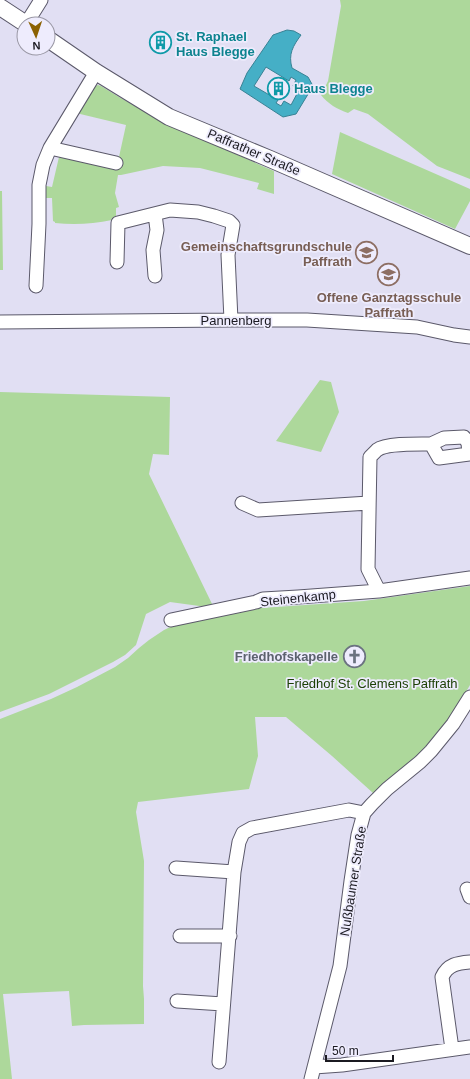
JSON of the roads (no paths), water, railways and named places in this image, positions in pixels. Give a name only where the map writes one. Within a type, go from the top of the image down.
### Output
[{"type":"main road","points":[[0,7],[16,17]]},
{"type":"main road","name":"Paffrather Straße","points":[[56,44],[96,72],[169,117],[470,246]]},
{"type":"street","points":[[31,16],[41,0]]},
{"type":"street","points":[[36,286],[39,185],[43,165],[50,148],[96,72]]},
{"type":"street","points":[[50,148],[116,163]]},
{"type":"street","points":[[117,262],[118,223],[170,210],[198,212],[229,221],[233,225],[228,255],[232,320]]},
{"type":"street","points":[[155,214],[157,230],[154,250],[155,276]]},
{"type":"street","name":"Pannenberg","points":[[0,322],[308,320],[417,327],[470,337]]},
{"type":"street","points":[[380,591],[368,569],[370,457],[378,449],[396,445],[431,444]]},
{"type":"street","points":[[242,503],[258,510],[370,503]]},
{"type":"street","name":"Steinenkamp","points":[[171,620],[256,602],[263,599],[380,591],[470,578]]},
{"type":"street","name":"Nußbaumer Straße","points":[[312,1073],[340,966],[357,843],[364,813],[387,789],[431,751],[453,724],[470,697]]},
{"type":"street","points":[[219,1062],[234,872],[239,842],[243,833],[252,828],[349,810],[364,813]]},
{"type":"street","points":[[176,868],[234,872]]},
{"type":"street","points":[[180,936],[230,936]]},
{"type":"street","points":[[452,1049],[442,977],[451,966],[470,962]]},
{"type":"street","points":[[177,1000],[223,1004]]},
{"type":"street","points":[[312,1073],[342,1065],[470,1047]]},
{"type":"water","points":[[287,30],[294,31],[301,35],[292,50],[292,68],[308,77],[313,86],[296,114],[283,117],[240,89],[247,73],[273,35]],"holes":[[[266,67],[289,81],[291,77],[296,80],[293,86],[299,90],[291,105],[284,101],[281,106],[276,103],[278,100],[254,86]]]},
{"type":"place","name":"St. Raphael Haus Blegge","points":[[161,43]]},
{"type":"place","name":"Haus Blegge","points":[[278,88]]},
{"type":"place","name":"Gemeinschaftsgrundschule Paffrath","points":[[367,253]]},
{"type":"place","name":"Offene Ganztagsschule Paffrath","points":[[389,275]]},
{"type":"place","name":"Friedhofskapelle","points":[[354,656]]},
{"type":"park label","name":"Friedhof St. Clemens Paffrath","points":[[372,683]]}]
